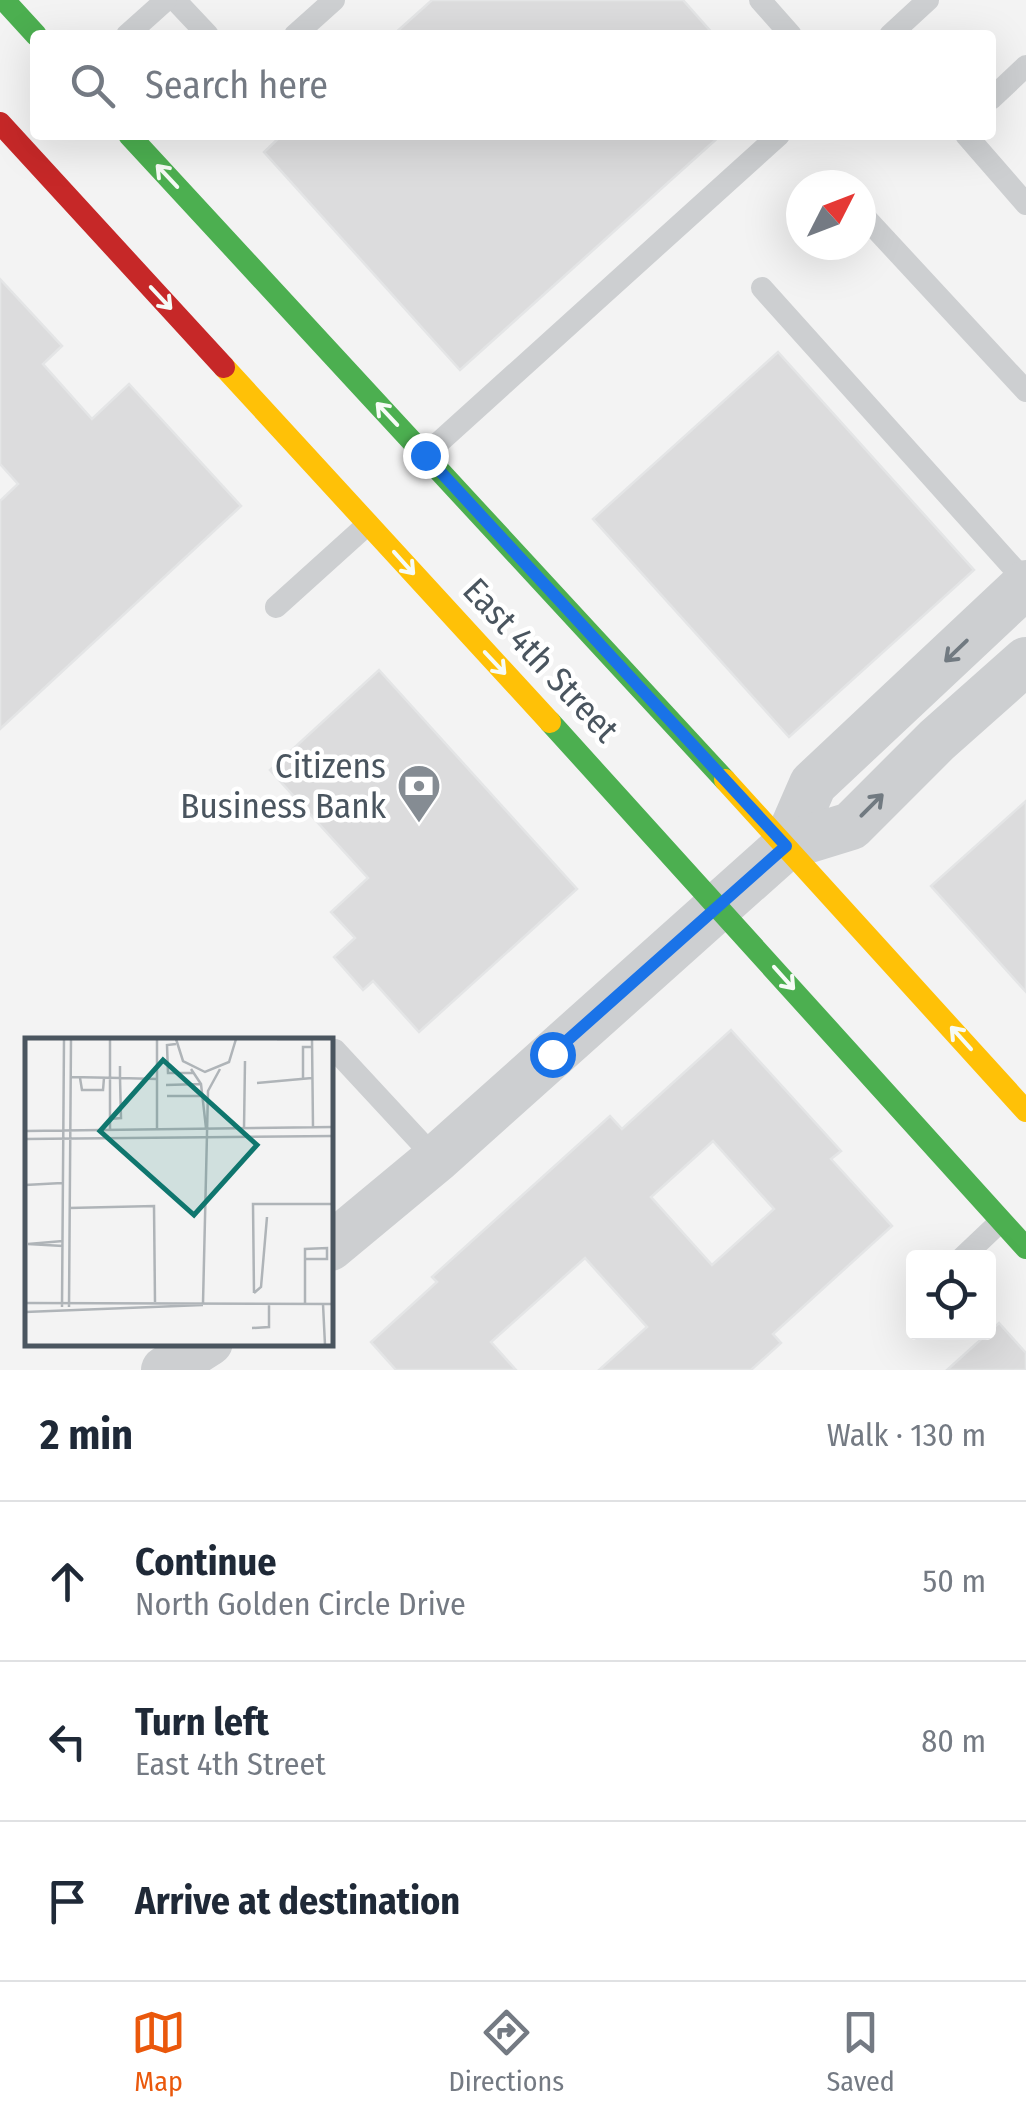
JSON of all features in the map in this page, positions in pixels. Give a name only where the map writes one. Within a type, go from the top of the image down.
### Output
[{"type":"main road","points":[[4,0],[31,30]]},
{"type":"main road","name":"East 4th Street","points":[[0,124],[719,906],[1026,1248]]},
{"type":"main road","name":"East 4th Street","points":[[134,140],[1026,1111]]},
{"type":"street","points":[[332,1245],[436,1159],[786,846],[813,784],[1026,583]]},
{"type":"street","points":[[786,846],[851,826],[937,740],[1026,661]]},
{"type":"street","points":[[165,1370],[203,1345]]},
{"type":"lane","points":[[133,30],[166,0]]},
{"type":"lane","points":[[175,0],[203,30]]},
{"type":"lane","points":[[301,30],[334,0]]},
{"type":"lane","points":[[760,0],[787,30]]},
{"type":"lane","points":[[895,30],[928,0]]},
{"type":"lane","points":[[996,94],[1026,66]]},
{"type":"lane","points":[[425,455],[773,140]]},
{"type":"lane","points":[[970,140],[1026,204]]},
{"type":"lane","points":[[876,229],[1026,391]]},
{"type":"lane","points":[[762,288],[1026,583]]},
{"type":"lane","points":[[276,607],[368,524]]},
{"type":"lane","points":[[335,1050],[436,1159]]},
{"type":"lane","points":[[971,1250],[1001,1222]]},
{"type":"building","points":[[432,0],[683,0],[710,30],[399,30]]},
{"type":"building","points":[[277,140],[715,140],[460,370],[264,152]]},
{"type":"building","points":[[0,279],[62,346],[43,364],[92,419],[129,384],[241,506],[0,729],[0,501],[18,484],[0,464]]},
{"type":"building","points":[[778,352],[974,570],[789,737],[593,519]]},
{"type":"building","name":"Citizens Business Bank","points":[[379,670],[577,889],[419,1032],[373,981],[363,990],[334,957],[355,938],[331,912],[368,878],[270,770]]},
{"type":"building","points":[[1026,801],[1026,992],[931,886]]},
{"type":"building","points":[[731,1030],[841,1151],[831,1159],[892,1226],[773,1334],[781,1343],[751,1370],[599,1370],[647,1327],[585,1258],[491,1342],[516,1370],[396,1370],[371,1342],[437,1282],[432,1277],[610,1116],[622,1129]],"holes":[[[713,1141],[774,1209],[712,1265],[651,1197]]]},
{"type":"building","points":[[999,1323],[1026,1353],[1026,1370],[947,1370],[980,1340],[996,1340]]},
{"type":"traffic: fast","points":[[4,0],[31,30]]},
{"type":"traffic: fast","points":[[134,140],[725,780]]},
{"type":"traffic: fast","points":[[550,722],[1026,1248]]},
{"type":"traffic: slow","points":[[224,367],[550,722]]},
{"type":"traffic: slow","points":[[725,780],[1026,1111]]},
{"type":"traffic: jam","points":[[0,123],[224,367]]},
{"type":"place","name":"Citizens Business Bank","points":[[419,824]]},
{"type":"route","points":[[425,455],[786,846],[552,1054]]}]
